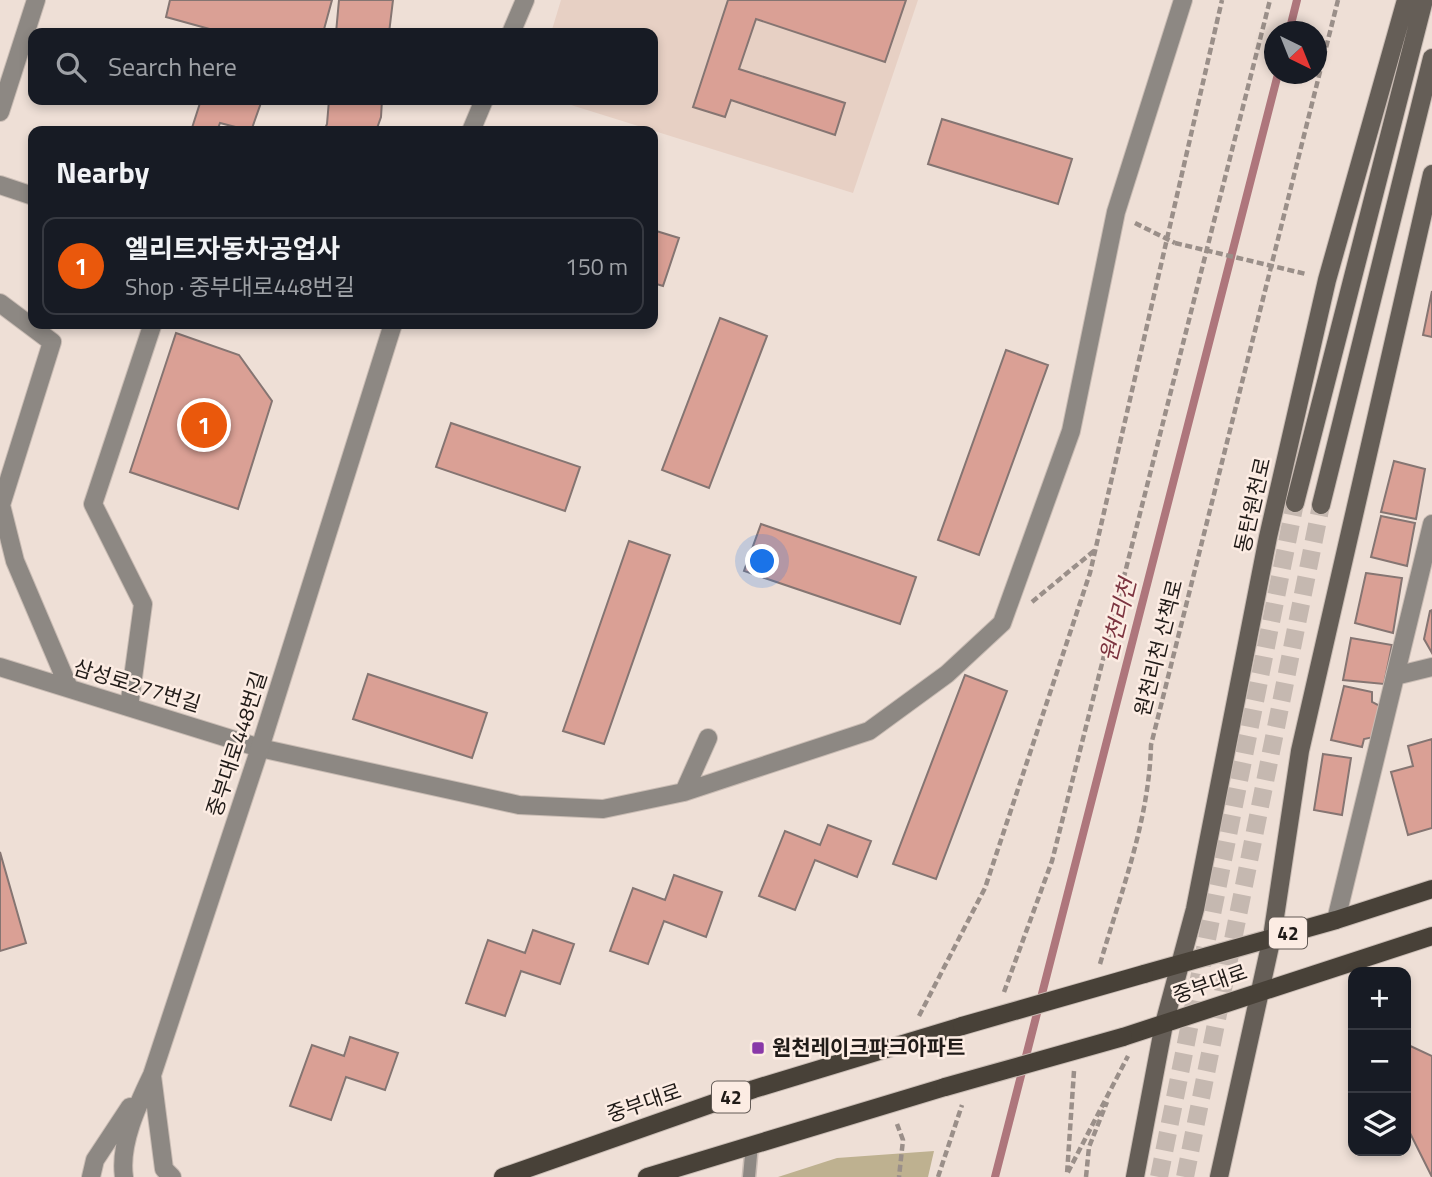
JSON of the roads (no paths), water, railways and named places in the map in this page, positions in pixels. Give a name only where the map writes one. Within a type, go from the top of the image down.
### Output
[{"type":"main road","name":"동탄원천로","points":[[1135,1177],[1164,1024],[1195,909],[1268,537],[1327,280],[1406,0]]},
{"type":"main road","points":[[1295,503],[1424,0]]},
{"type":"main road","points":[[1321,505],[1432,58]]},
{"type":"main road","points":[[1219,1177],[1272,937],[1300,751],[1425,237],[1432,174]]},
{"type":"main road","name":"중부대로","points":[[503,1177],[754,1089],[962,1026],[1336,920],[1432,889]]},
{"type":"main road","name":"중부대로","points":[[752,1144],[944,1087],[1127,1045],[1164,1024],[1432,936]]},
{"type":"main road","name":"42","points":[[647,1177],[752,1144]]},
{"type":"street","points":[[0,112],[36,0]]},
{"type":"street","points":[[513,28],[525,0]]},
{"type":"street","name":"삼성로277번길","points":[[0,667],[260,748],[519,806],[603,809],[684,792],[869,731],[947,674],[1002,622],[1071,431],[1116,212],[1183,0]]},
{"type":"street","points":[[473,126],[482,105]]},
{"type":"street","points":[[0,185],[28,194]]},
{"type":"street","points":[[0,303],[28,324]]},
{"type":"street","points":[[35,329],[52,342],[1,505],[8,559],[69,688]]},
{"type":"street","points":[[129,707],[143,604],[93,504],[151,329]]},
{"type":"street","name":"중부대로448번길","points":[[124,1177],[122,1166],[133,1114],[152,1075],[260,748],[391,329]]},
{"type":"street","points":[[1336,920],[1432,524]]},
{"type":"street","points":[[1395,676],[1432,667]]},
{"type":"street","points":[[684,792],[708,738]]},
{"type":"street","points":[[91,1177],[95,1160],[152,1075]]},
{"type":"street","points":[[152,1075],[164,1169],[172,1177]]},
{"type":"lane","points":[[749,1177],[752,1144]]},
{"type":"waterway","name":"원천리천","points":[[1292,21],[1297,0]]},
{"type":"waterway","name":"원천리천","points":[[995,1177],[1275,84]]},
{"type":"tunnel","points":[[1159,1177],[1295,503]]},
{"type":"tunnel","points":[[1185,1177],[1321,505]]},
{"type":"place","name":"엘리트자동차공업사","points":[[204,425]]},
{"type":"place","name":"원천레이크파크아파트","points":[[758,1048]]}]
